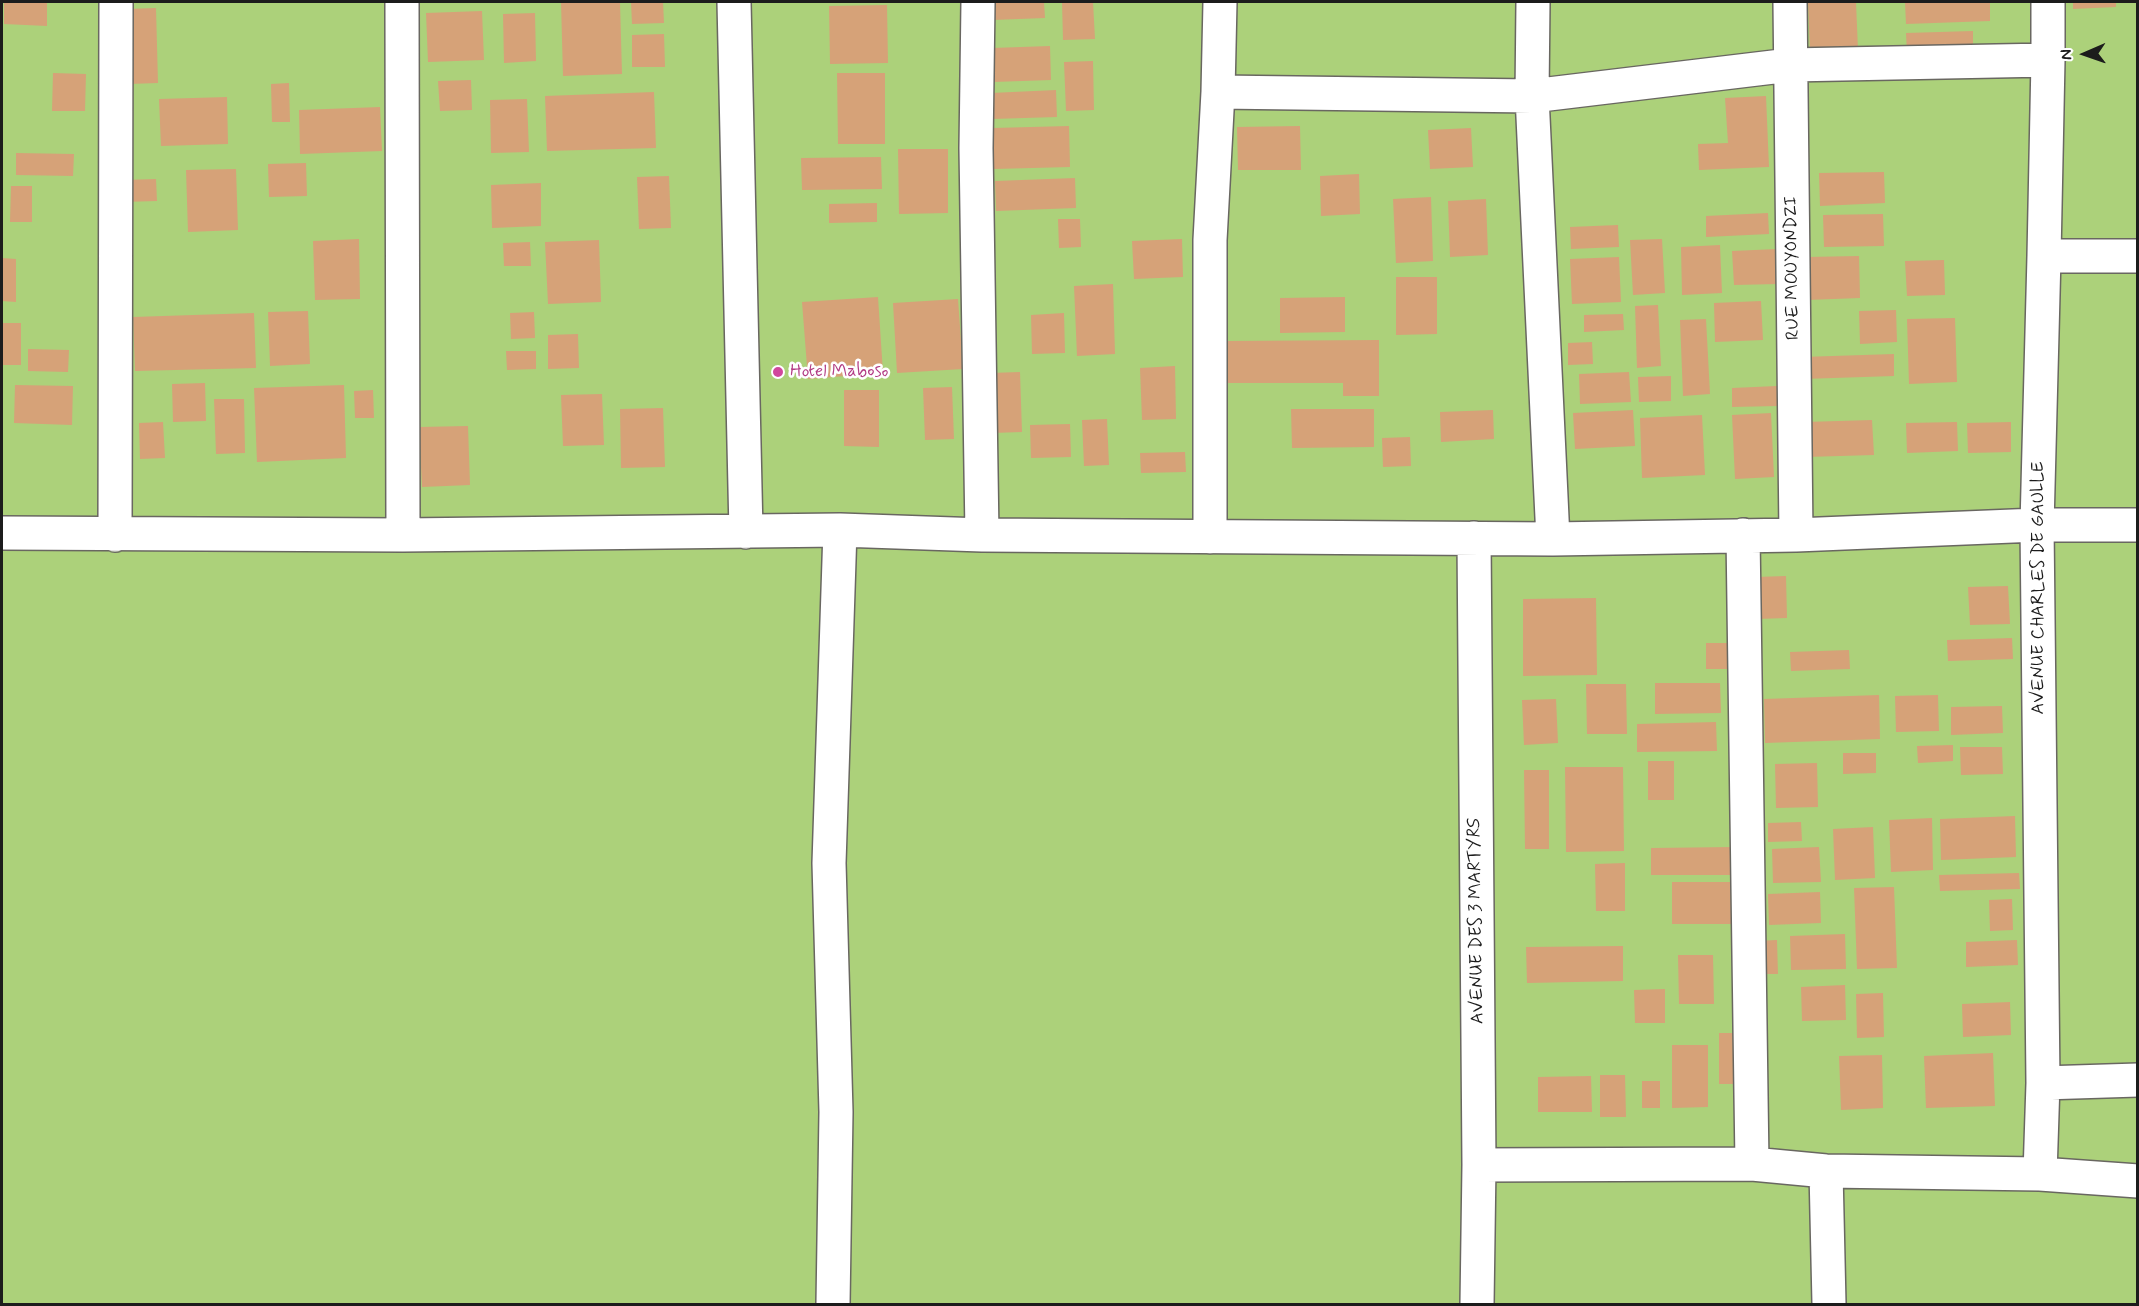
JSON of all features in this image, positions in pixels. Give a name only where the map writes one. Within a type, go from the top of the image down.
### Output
[{"type":"street","points":[[115,535],[116,2]]},
{"type":"street","points":[[402,2],[403,535]]},
{"type":"street","points":[[734,2],[746,532]]},
{"type":"street","points":[[978,2],[976,148],[982,535]]},
{"type":"street","points":[[1210,537],[1210,240],[1220,2]]},
{"type":"street","points":[[1533,2],[1532,96],[1554,539]]},
{"type":"street","name":"RUE MOUYONDZI","points":[[1790,2],[1796,535]]},
{"type":"street","name":"AVENUE CHARLES DE GAULLE","points":[[2040,1174],[2043,1083],[2037,525],[2048,2]]},
{"type":"street","points":[[1218,92],[1532,96],[1791,65],[2048,60]]},
{"type":"street","points":[[2044,256],[2138,256]]},
{"type":"street","points":[[2,534],[403,535],[840,530],[982,535],[1554,539],[1796,535],[2037,525],[2138,525]]},
{"type":"street","points":[[833,1305],[836,1112],[829,863],[840,530]]},
{"type":"street","points":[[1743,535],[1752,1164]]},
{"type":"street","name":"AVENUE DES 3 MARTYRS","points":[[1474,538],[1478,1305]]},
{"type":"street","points":[[2043,1083],[2138,1080]]},
{"type":"street","points":[[1479,1166],[1752,1164],[1826,1171],[2040,1174],[2138,1181]]},
{"type":"street","points":[[1826,1171],[1829,1305]]},
{"type":"green space","points":[[2,2],[2137,2],[2137,1304],[2,1304]]},
{"type":"building","points":[[4,2],[47,2],[47,26],[4,24]]},
{"type":"building","points":[[561,2],[620,2],[622,74],[563,76]]},
{"type":"building","points":[[631,2],[663,2],[664,23],[632,24]]},
{"type":"building","points":[[993,2],[1044,2],[1045,18],[993,20]]},
{"type":"building","points":[[1062,2],[1093,2],[1095,39],[1063,40]]},
{"type":"building","points":[[1808,2],[1856,2],[1858,50],[1810,52]]},
{"type":"building","points":[[1905,2],[1990,2],[1990,21],[1906,24]]},
{"type":"building","points":[[2073,2],[2116,2],[2116,7],[2073,9]]},
{"type":"building","points":[[887,5],[888,63],[830,64],[829,6]]},
{"type":"building","points":[[156,8],[158,83],[129,84],[126,9]]},
{"type":"building","points":[[482,11],[484,60],[428,62],[426,13]]},
{"type":"building","points":[[535,13],[536,61],[504,63],[503,14]]},
{"type":"building","points":[[1973,31],[1973,53],[1907,54],[1906,33]]},
{"type":"building","points":[[664,34],[665,67],[632,67],[632,35]]},
{"type":"building","points":[[1050,46],[1051,80],[993,82],[992,48]]},
{"type":"building","points":[[1093,61],[1094,110],[1066,111],[1064,62]]},
{"type":"building","points":[[53,73],[86,74],[85,111],[52,111]]},
{"type":"building","points":[[837,73],[885,73],[885,144],[838,144]]},
{"type":"building","points":[[471,80],[472,110],[440,111],[438,81]]},
{"type":"building","points":[[289,83],[290,122],[272,122],[271,84]]},
{"type":"building","points":[[1056,90],[1057,117],[992,119],[991,93]]},
{"type":"building","points":[[654,92],[656,148],[547,151],[545,96]]},
{"type":"building","points":[[1766,96],[1769,167],[1699,170],[1698,144],[1728,143],[1725,98]]},
{"type":"building","points":[[227,97],[228,144],[161,146],[159,99]]},
{"type":"building","points":[[527,99],[529,152],[491,153],[490,100]]},
{"type":"building","points":[[380,107],[382,151],[300,154],[299,110]]},
{"type":"building","points":[[1069,126],[1070,167],[994,169],[993,128]]},
{"type":"building","points":[[1300,126],[1301,170],[1238,170],[1237,127]]},
{"type":"building","points":[[1471,128],[1473,167],[1430,169],[1428,130]]},
{"type":"building","points":[[898,149],[948,149],[948,213],[899,214]]},
{"type":"building","points":[[16,153],[74,154],[73,176],[16,175]]},
{"type":"building","points":[[881,157],[882,189],[802,190],[801,158]]},
{"type":"building","points":[[306,163],[307,196],[269,197],[268,164]]},
{"type":"building","points":[[236,169],[238,230],[188,232],[186,170]]},
{"type":"building","points":[[1884,172],[1885,203],[1820,206],[1819,173]]},
{"type":"building","points":[[1359,174],[1360,214],[1321,216],[1320,176]]},
{"type":"building","points":[[669,176],[671,228],[639,229],[637,177]]},
{"type":"building","points":[[1075,178],[1076,208],[996,211],[995,181]]},
{"type":"building","points":[[156,179],[157,201],[123,202],[122,180]]},
{"type":"building","points":[[541,183],[541,226],[492,228],[491,185]]},
{"type":"building","points":[[11,186],[32,186],[32,222],[10,222]]},
{"type":"building","points":[[1431,197],[1433,261],[1396,263],[1393,199]]},
{"type":"building","points":[[1486,199],[1488,255],[1450,257],[1448,201]]},
{"type":"building","points":[[877,203],[877,222],[829,223],[829,204]]},
{"type":"building","points":[[1768,213],[1769,234],[1706,237],[1706,216]]},
{"type":"building","points":[[1883,214],[1884,246],[1824,247],[1823,215]]},
{"type":"building","points":[[1058,219],[1080,219],[1081,247],[1059,248]]},
{"type":"building","points":[[1618,225],[1619,247],[1571,249],[1570,227]]},
{"type":"building","points":[[359,239],[360,299],[315,300],[313,241]]},
{"type":"building","points":[[1182,239],[1183,277],[1134,279],[1132,241]]},
{"type":"building","points":[[1662,239],[1665,293],[1633,295],[1630,240]]},
{"type":"building","points":[[599,240],[601,302],[548,304],[545,242]]},
{"type":"building","points":[[530,242],[531,266],[504,266],[503,243]]},
{"type":"building","points":[[1720,245],[1722,293],[1682,295],[1681,247]]},
{"type":"building","points":[[1777,249],[1778,284],[1734,285],[1732,251]]},
{"type":"building","points":[[1859,256],[1860,298],[1807,300],[1806,257]]},
{"type":"building","points":[[1619,257],[1621,302],[1572,304],[1570,259]]},
{"type":"building","points":[[2,258],[16,259],[16,302],[2,301]]},
{"type":"building","points":[[1944,260],[1945,295],[1907,296],[1905,261]]},
{"type":"building","points":[[1396,277],[1437,277],[1437,334],[1396,335]]},
{"type":"building","points":[[1113,284],[1115,354],[1077,356],[1074,286]]},
{"type":"building","points":[[878,297],[883,373],[808,379],[802,302]]},
{"type":"building","points":[[1345,297],[1345,332],[1280,333],[1280,298]]},
{"type":"building","points":[[958,299],[963,369],[897,373],[893,303]]},
{"type":"building","points":[[1761,301],[1763,340],[1715,342],[1714,303]]},
{"type":"building","points":[[1658,305],[1661,366],[1637,368],[1635,306]]},
{"type":"building","points":[[1896,310],[1897,342],[1860,344],[1859,311]]},
{"type":"building","points":[[308,311],[310,364],[270,366],[268,312]]},
{"type":"building","points":[[534,312],[535,338],[511,339],[510,313]]},
{"type":"building","points":[[254,313],[256,368],[135,371],[133,317]]},
{"type":"building","points":[[1064,313],[1065,353],[1032,354],[1031,315]]},
{"type":"building","points":[[1623,314],[1624,330],[1584,332],[1584,315]]},
{"type":"building","points":[[1955,318],[1957,382],[1909,384],[1907,319]]},
{"type":"building","points":[[1706,319],[1710,394],[1683,396],[1680,320]]},
{"type":"building","points":[[2,323],[21,323],[21,365],[2,365]]},
{"type":"building","points":[[578,334],[579,368],[548,369],[548,335]]},
{"type":"building","points":[[1379,340],[1379,396],[1343,396],[1343,383],[1225,383],[1225,341]]},
{"type":"building","points":[[1592,342],[1593,364],[1568,365],[1568,343]]},
{"type":"building","points":[[28,349],[69,350],[68,372],[28,371]]},
{"type":"building","points":[[506,351],[536,351],[536,369],[507,370]]},
{"type":"building","points":[[1894,354],[1894,376],[1803,379],[1802,357]]},
{"type":"building","points":[[1175,366],[1176,419],[1142,420],[1140,368]]},
{"type":"building","points":[[1020,372],[1022,432],[992,433],[990,373]]},
{"type":"building","points":[[1629,372],[1631,402],[1580,404],[1579,374]]},
{"type":"building","points":[[1671,376],[1671,401],[1639,402],[1638,377]]},
{"type":"building","points":[[205,383],[206,421],[173,422],[172,384]]},
{"type":"building","points":[[15,385],[73,386],[72,425],[14,423]]},
{"type":"building","points":[[344,385],[346,458],[257,462],[254,388]]},
{"type":"building","points":[[1777,386],[1778,406],[1732,407],[1732,388]]},
{"type":"building","points":[[952,387],[954,439],[925,440],[923,388]]},
{"type":"building","points":[[373,390],[374,418],[355,418],[354,391]]},
{"type":"building","points":[[844,390],[879,390],[879,447],[844,446]]},
{"type":"building","points":[[602,394],[604,445],[563,446],[561,395]]},
{"type":"building","points":[[214,399],[244,399],[245,453],[216,454]]},
{"type":"building","points":[[663,408],[665,467],[621,468],[620,409]]},
{"type":"building","points":[[1291,409],[1374,409],[1374,447],[1292,448]]},
{"type":"building","points":[[1493,410],[1494,439],[1441,442],[1440,412]]},
{"type":"building","points":[[1633,410],[1635,446],[1575,449],[1573,413]]},
{"type":"building","points":[[1771,413],[1774,477],[1735,479],[1732,415]]},
{"type":"building","points":[[1702,415],[1705,475],[1642,478],[1640,418]]},
{"type":"building","points":[[1107,419],[1109,465],[1084,466],[1082,420]]},
{"type":"building","points":[[1872,420],[1874,455],[1806,457],[1805,422]]},
{"type":"building","points":[[163,422],[165,458],[140,459],[139,423]]},
{"type":"building","points":[[1957,422],[1958,451],[1907,453],[1906,423]]},
{"type":"building","points":[[2011,422],[2011,452],[1968,453],[1967,423]]},
{"type":"building","points":[[1070,424],[1071,457],[1031,458],[1030,425]]},
{"type":"building","points":[[468,426],[470,485],[422,487],[419,427]]},
{"type":"building","points":[[1410,437],[1411,466],[1383,467],[1382,438]]},
{"type":"building","points":[[1185,452],[1186,472],[1141,473],[1140,453]]},
{"type":"building","points":[[1786,576],[1787,618],[1757,619],[1756,577]]},
{"type":"building","points":[[2008,586],[2010,624],[1970,625],[1968,587]]},
{"type":"building","points":[[1596,598],[1597,675],[1523,676],[1523,599]]},
{"type":"building","points":[[2012,638],[2013,659],[1948,661],[1947,640]]},
{"type":"building","points":[[1706,643],[1737,643],[1737,669],[1706,669]]},
{"type":"building","points":[[1849,650],[1850,669],[1791,671],[1790,652]]},
{"type":"building","points":[[1655,683],[1720,683],[1721,713],[1655,714]]},
{"type":"building","points":[[1586,684],[1626,684],[1627,734],[1587,734]]},
{"type":"building","points":[[1879,695],[1880,739],[1765,743],[1764,699]]},
{"type":"building","points":[[1938,695],[1939,731],[1896,732],[1895,696]]},
{"type":"building","points":[[1556,699],[1558,743],[1524,745],[1522,700]]},
{"type":"building","points":[[2002,706],[2003,733],[1951,735],[1951,707]]},
{"type":"building","points":[[1716,722],[1717,751],[1637,752],[1637,724]]},
{"type":"building","points":[[1953,745],[1953,761],[1918,763],[1917,746]]},
{"type":"building","points":[[1960,747],[2002,747],[2003,774],[1961,775]]},
{"type":"building","points":[[1843,753],[1876,753],[1876,773],[1843,774]]},
{"type":"building","points":[[1648,761],[1674,761],[1674,800],[1648,800]]},
{"type":"building","points":[[1817,763],[1818,807],[1776,808],[1775,764]]},
{"type":"building","points":[[1565,767],[1623,767],[1624,851],[1566,852]]},
{"type":"building","points":[[1524,770],[1549,770],[1549,849],[1525,849]]},
{"type":"building","points":[[2015,816],[2016,857],[1941,860],[1940,819]]},
{"type":"building","points":[[1932,818],[1933,870],[1891,872],[1889,820]]},
{"type":"building","points":[[1801,822],[1802,841],[1768,842],[1768,823]]},
{"type":"building","points":[[1873,827],[1875,878],[1835,880],[1833,829]]},
{"type":"building","points":[[1732,847],[1733,875],[1651,875],[1651,848]]},
{"type":"building","points":[[1819,847],[1821,882],[1773,883],[1772,849]]},
{"type":"building","points":[[1625,863],[1625,911],[1596,911],[1595,864]]},
{"type":"building","points":[[2019,873],[2020,889],[1940,891],[1939,875]]},
{"type":"building","points":[[1672,882],[1734,882],[1734,924],[1672,924]]},
{"type":"building","points":[[1894,887],[1897,968],[1857,969],[1854,888]]},
{"type":"building","points":[[1820,892],[1821,923],[1769,925],[1768,894]]},
{"type":"building","points":[[2012,899],[2013,930],[1990,931],[1989,900]]},
{"type":"building","points":[[1845,934],[1846,969],[1791,970],[1790,936]]},
{"type":"building","points":[[1777,940],[1778,974],[1757,974],[1755,941]]},
{"type":"building","points":[[2017,940],[2018,965],[1966,967],[1966,942]]},
{"type":"building","points":[[1623,946],[1623,981],[1527,983],[1526,947]]},
{"type":"building","points":[[1678,955],[1713,955],[1714,1004],[1679,1004]]},
{"type":"building","points":[[1845,985],[1846,1020],[1802,1021],[1801,987]]},
{"type":"building","points":[[1665,989],[1665,1023],[1635,1023],[1634,990]]},
{"type":"building","points":[[1883,993],[1884,1037],[1857,1038],[1856,994]]},
{"type":"building","points":[[2010,1002],[2011,1035],[1963,1037],[1962,1004]]},
{"type":"building","points":[[1719,1033],[1737,1033],[1738,1084],[1719,1084]]},
{"type":"building","points":[[1672,1045],[1708,1045],[1708,1107],[1672,1108]]},
{"type":"building","points":[[1993,1053],[1995,1106],[1926,1108],[1924,1056]]},
{"type":"building","points":[[1882,1055],[1883,1108],[1841,1110],[1839,1056]]},
{"type":"building","points":[[1600,1075],[1625,1075],[1626,1117],[1600,1117]]},
{"type":"building","points":[[1591,1076],[1592,1112],[1538,1112],[1538,1077]]},
{"type":"building","points":[[1642,1081],[1660,1081],[1660,1108],[1642,1108]]},
{"type":"place","name":"Hotel Maboso","points":[[778,372]]}]
